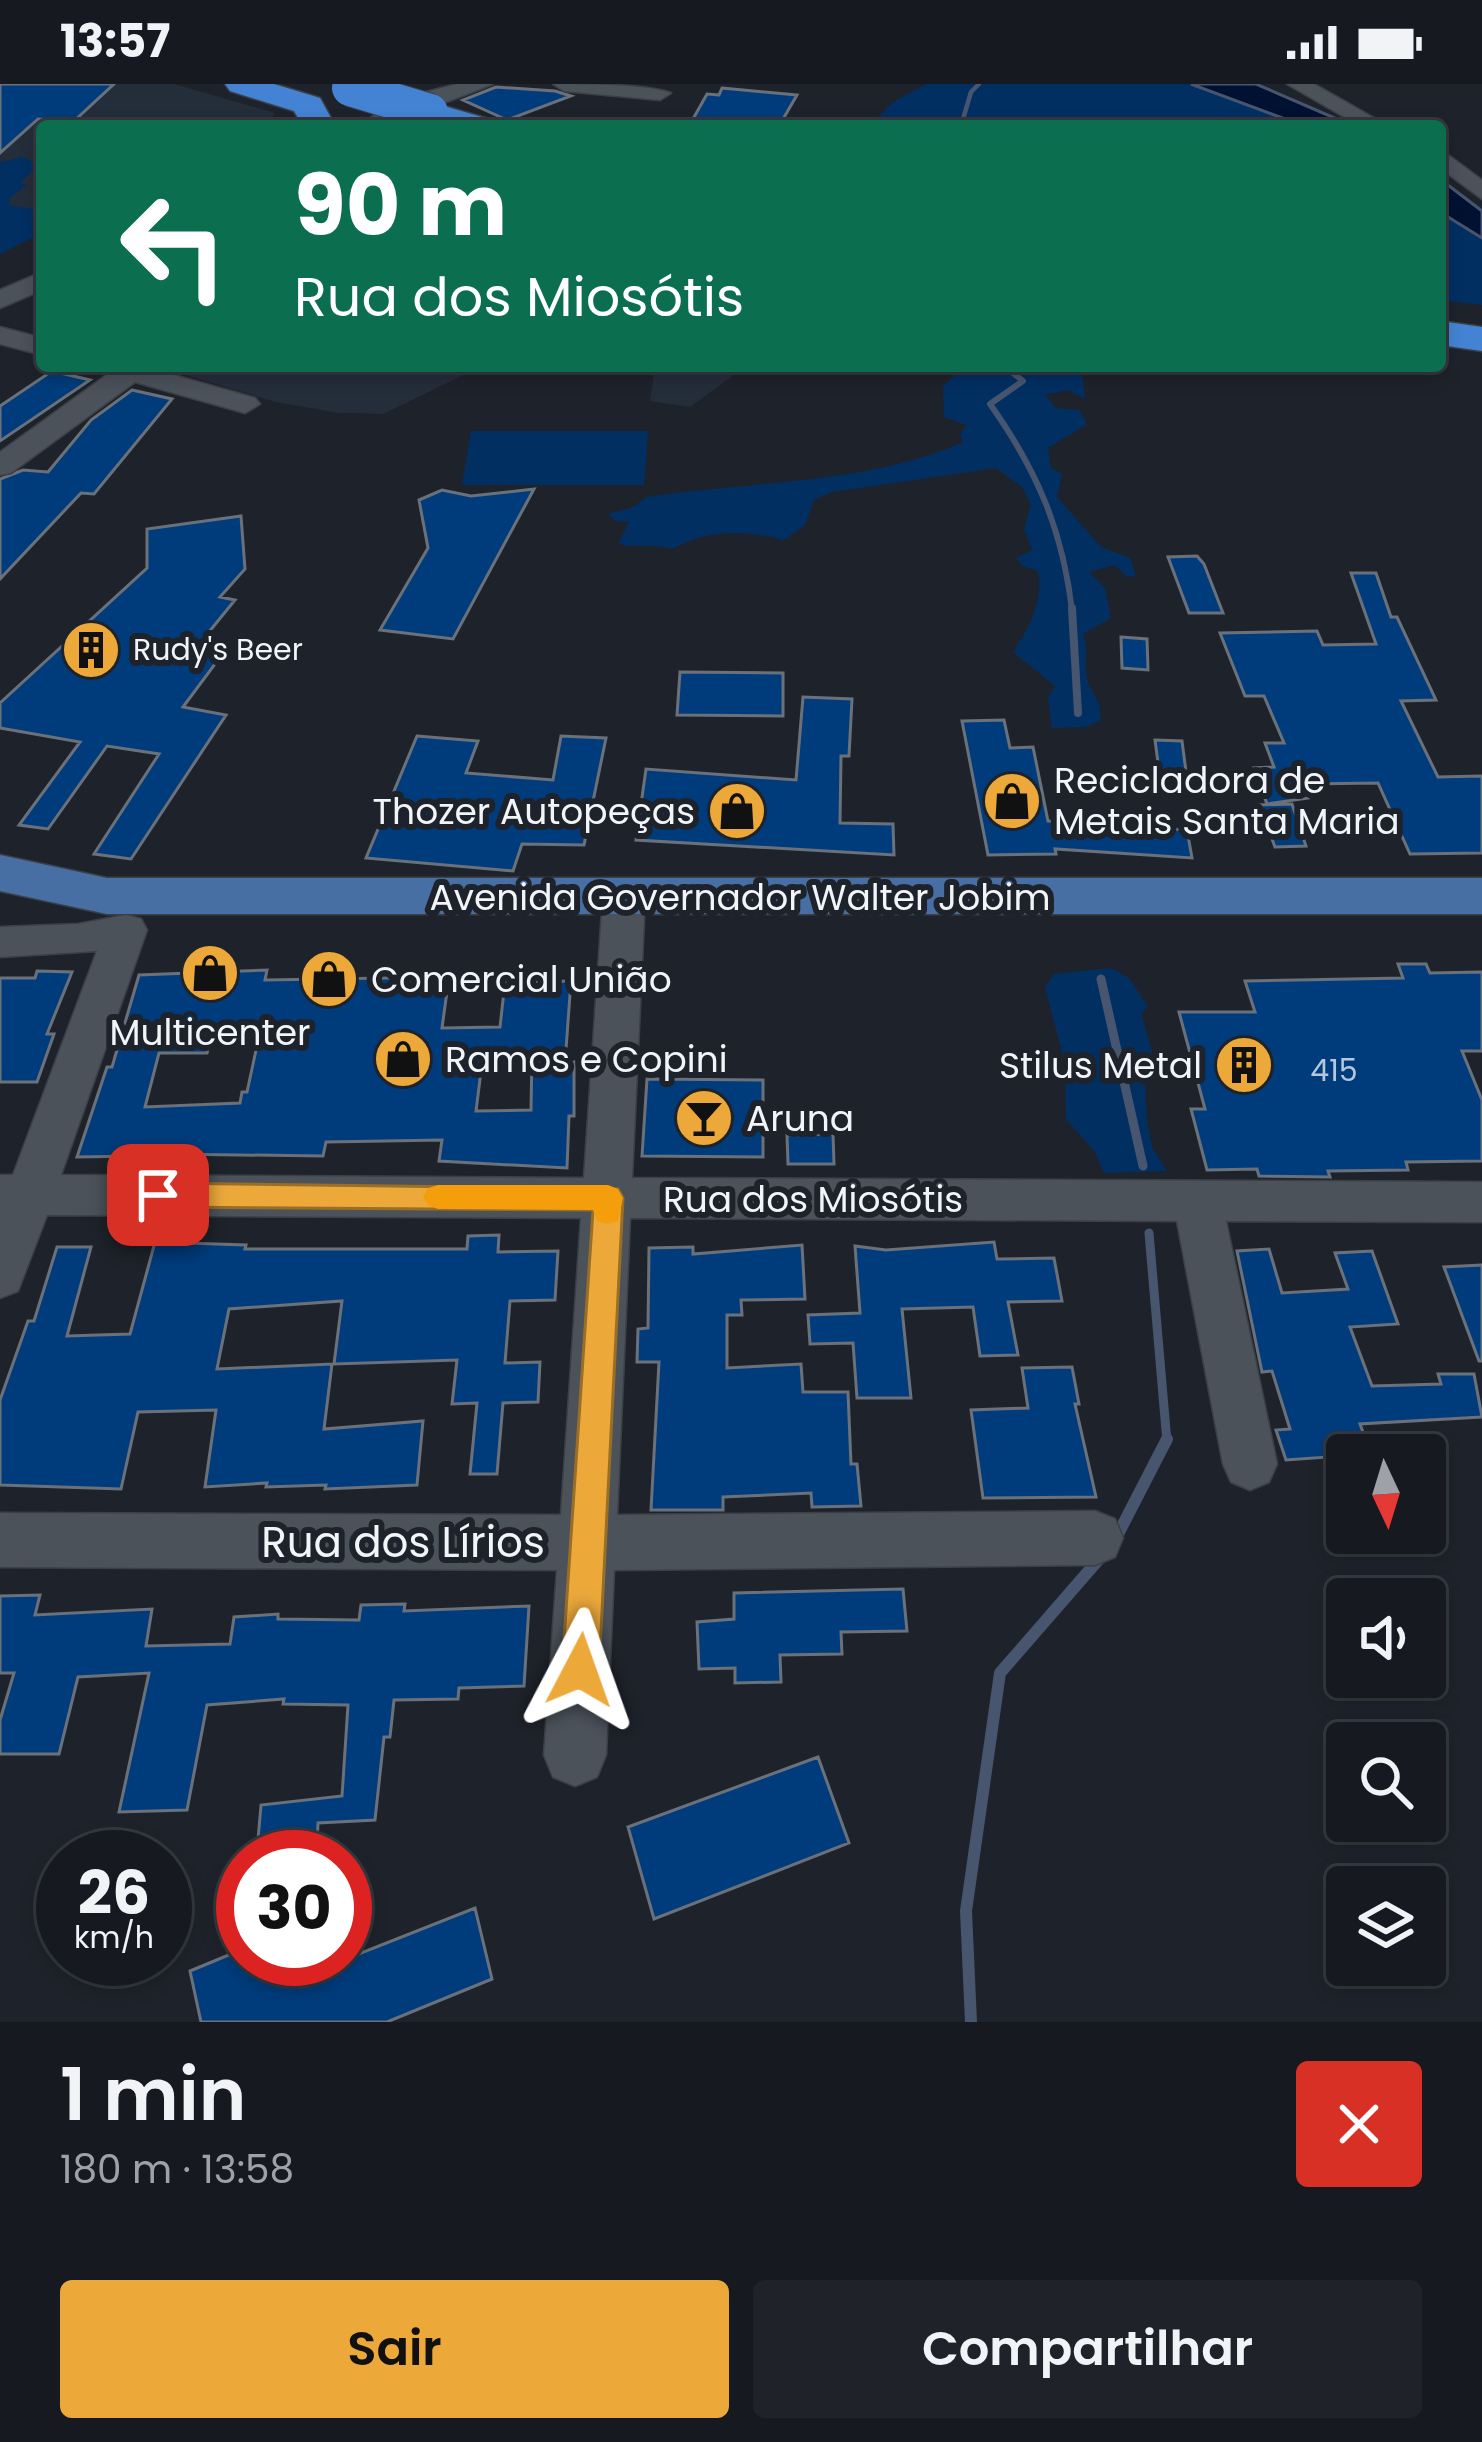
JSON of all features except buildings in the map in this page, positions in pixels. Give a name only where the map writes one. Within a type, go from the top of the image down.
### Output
[{"type":"highway","points":[[241,84],[308,105],[428,113]]},
{"type":"highway","points":[[292,84],[330,105]]},
{"type":"highway","points":[[1446,313],[1482,318]]},
{"type":"highway","points":[[1446,334],[1482,339]]},
{"type":"main road","name":"Avenida Governador Walter Jobim","points":[[0,874],[107,896],[623,913],[1482,929]]},
{"type":"main road","name":"Avenida Governador Walter Jobim","points":[[712,913],[1482,896]]},
{"type":"main road","name":"Avenida Governador Walter Jobim","points":[[0,909],[126,930],[623,913]]},
{"type":"street","points":[[393,120],[428,113],[482,84]]},
{"type":"street","points":[[565,84],[660,92]]},
{"type":"street","points":[[1298,84],[1366,120]]},
{"type":"street","points":[[330,105],[397,95],[407,85],[428,113]]},
{"type":"street","points":[[330,105],[358,120]]},
{"type":"street","points":[[1446,161],[1482,192]]},
{"type":"street","points":[[0,280],[36,264]]},
{"type":"street","points":[[0,300],[36,283]]},
{"type":"street","points":[[0,335],[36,345]]},
{"type":"street","points":[[0,466],[116,372]]},
{"type":"street","points":[[131,372],[245,404]]},
{"type":"street","points":[[575,1755],[623,913]]},
{"type":"street","points":[[0,942],[78,939],[126,930]]},
{"type":"street","points":[[0,1276],[15,1195],[126,930]]},
{"type":"street","name":"Rua dos Miosótis","points":[[15,1195],[1482,1202]]},
{"type":"street","points":[[1197,1200],[1250,1464]]},
{"type":"street","name":"Rua dos Lírios","points":[[0,1540],[588,1544],[1095,1538]]},
{"type":"shaded area","points":[[0,84],[174,84],[275,113],[270,120],[36,120],[36,229],[0,224]]},
{"type":"shaded area","points":[[926,84],[1191,84],[1288,120],[875,120],[893,102]]},
{"type":"shaded area","points":[[1191,84],[1256,84],[1339,120],[1288,120]]},
{"type":"shaded area","points":[[22,157],[31,161],[34,169],[20,183],[26,185],[10,198],[9,205],[36,209],[36,236],[0,254],[0,162]]},
{"type":"shaded area","points":[[1446,184],[1482,211],[1482,238],[1446,216]]},
{"type":"shaded area","points":[[1446,216],[1482,238],[1482,305],[1446,301]]},
{"type":"shaded area","points":[[174,372],[470,372],[383,414],[339,413],[276,402]]},
{"type":"shaded area","points":[[654,372],[738,372],[690,407],[650,401]]},
{"type":"shaded area","points":[[958,372],[1082,372],[1085,399],[1068,390],[1045,395],[1056,408],[1079,410],[1087,424],[1048,448],[1051,468],[1062,474],[1057,497],[1101,547],[1130,558],[1136,576],[1127,577],[1115,565],[1089,572],[1105,588],[1111,618],[1083,634],[1087,678],[1099,705],[1100,721],[1085,727],[1052,728],[1048,698],[1055,686],[1013,652],[1034,613],[1038,571],[1016,558],[1032,550],[1024,529],[1031,504],[1022,487],[996,468],[832,492],[814,500],[805,525],[784,540],[727,533],[673,549],[618,544],[629,522],[616,521],[608,514],[647,497],[848,474],[963,442],[960,435],[966,425],[944,417],[943,386]]},
{"type":"shaded area","points":[[471,431],[648,431],[644,485],[462,485]]},
{"type":"shaded area","points":[[1111,968],[1129,978],[1148,1007],[1141,1013],[1154,1059],[1145,1082],[1147,1122],[1153,1149],[1167,1171],[1104,1173],[1095,1152],[1066,1119],[1065,1064],[1045,987],[1054,974]]},
{"type":"waterway","points":[[963,120],[971,92],[979,84]]},
{"type":"waterway","points":[[1012,372],[1023,381],[990,404],[1045,502],[1062,554],[1072,611]]},
{"type":"waterway","points":[[1072,608],[1078,713]]},
{"type":"waterway","points":[[1101,979],[1143,1166]]},
{"type":"waterway","points":[[1149,1233],[1167,1439]]},
{"type":"waterway","points":[[1115,1540],[1167,1439]]},
{"type":"waterway","points":[[971,2022],[966,1911],[1000,1673],[1100,1558]]},
{"type":"slow traffic","points":[[438,1197],[608,1198],[607,1212]]},
{"type":"place","name":"Rudy's Beer","points":[[91,650]]},
{"type":"place","name":"Recicladora de Metais Santa Maria","points":[[1012,801]]},
{"type":"place","name":"Thozer Autopeças","points":[[737,811]]},
{"type":"place","name":"Multicenter","points":[[210,973]]},
{"type":"place","name":"Comercial União","points":[[329,979]]},
{"type":"place","name":"Ramos e Copini","points":[[403,1059]]},
{"type":"place","name":"Stilus Metal","points":[[1244,1065]]},
{"type":"place","name":"Aruna","points":[[704,1118]]},
{"type":"route","points":[[158,1195],[608,1198],[580,1670]]}]
